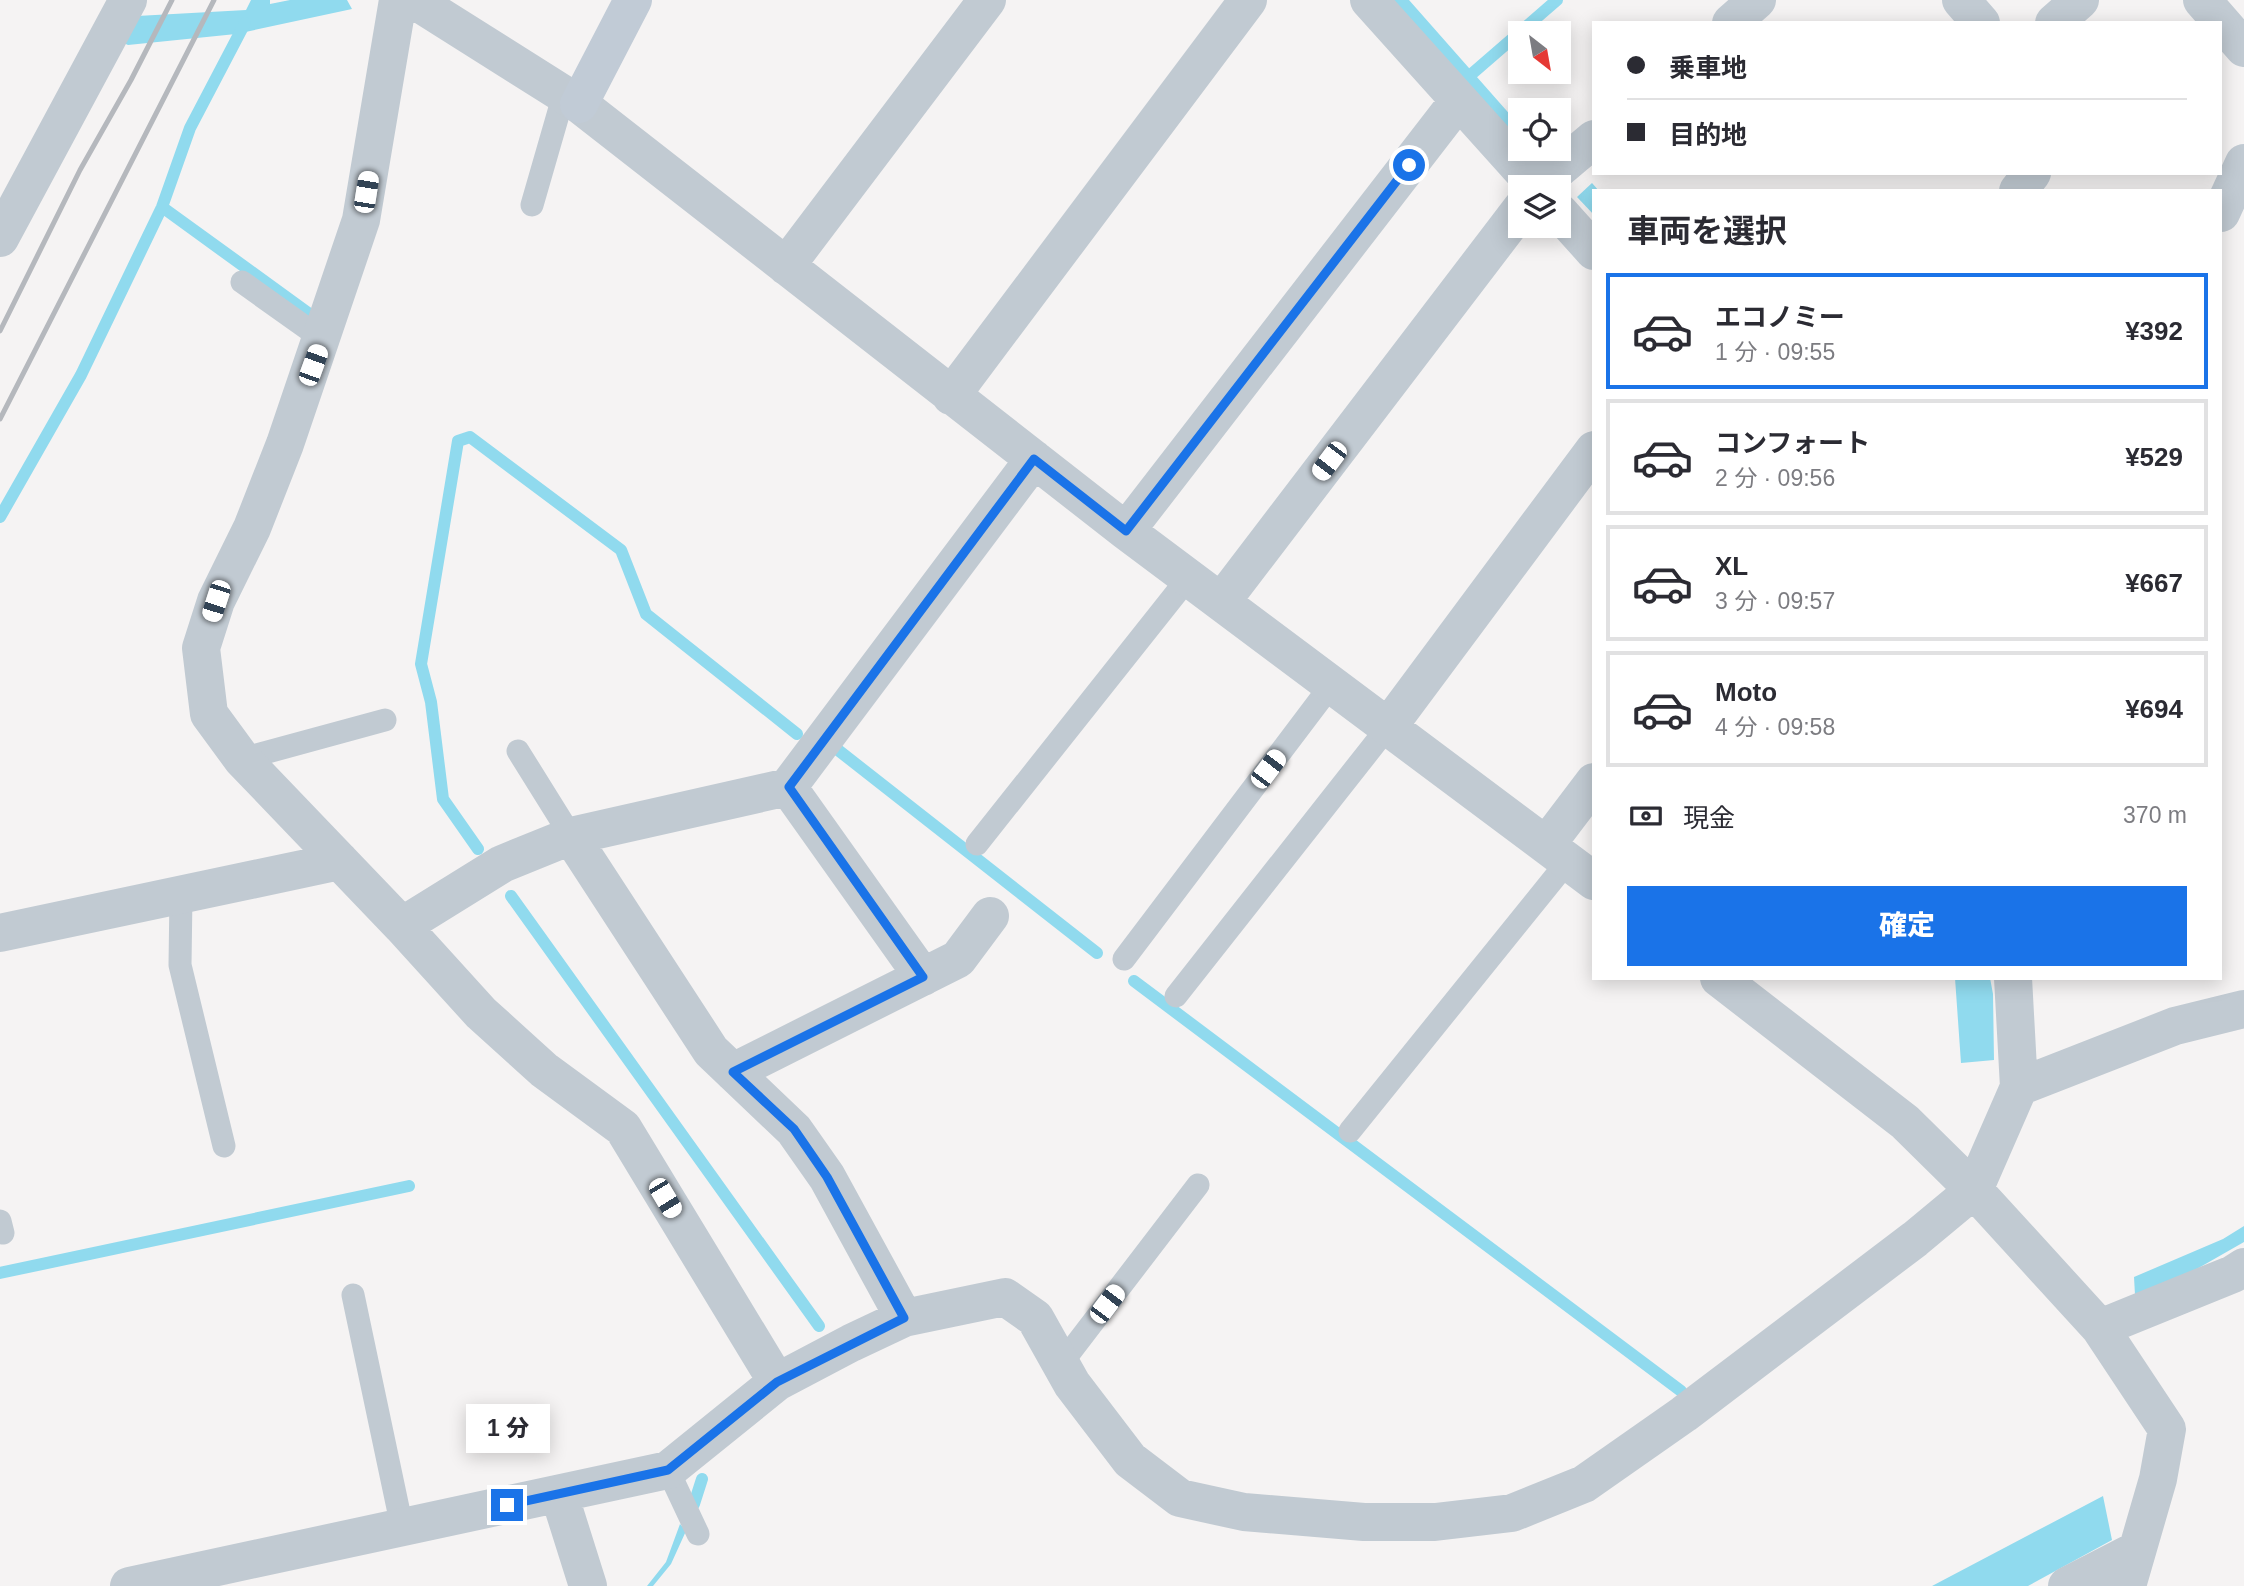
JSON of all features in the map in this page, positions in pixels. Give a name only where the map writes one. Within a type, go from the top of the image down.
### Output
[{"type":"street","points":[[0,239],[128,0]]},
{"type":"street","points":[[398,0],[361,220],[285,444],[252,528],[216,601],[201,648],[209,714],[242,759],[490,1021],[544,1070],[623,1128],[777,1382]]},
{"type":"street","points":[[414,0],[571,99],[1126,531],[1570,862],[1592,789]]},
{"type":"street","points":[[571,99],[632,0]]},
{"type":"street","points":[[786,266],[987,0]]},
{"type":"street","points":[[951,396],[1248,0]]},
{"type":"street","points":[[1368,0],[1526,175]]},
{"type":"street","points":[[1733,21],[1757,0]]},
{"type":"street","points":[[1961,0],[1979,21]]},
{"type":"street","points":[[2056,21],[2080,0]]},
{"type":"street","points":[[2203,0],[2221,21]]},
{"type":"street","points":[[2222,22],[2244,48]]},
{"type":"street","points":[[1126,531],[1459,100]]},
{"type":"street","points":[[1551,175],[1592,141]]},
{"type":"street","points":[[2222,211],[2244,163]]},
{"type":"street","points":[[2020,189],[2030,175]]},
{"type":"street","points":[[1571,225],[1592,249]]},
{"type":"street","points":[[1222,601],[1508,226]]},
{"type":"street","points":[[1388,727],[1592,453]]},
{"type":"street","points":[[402,926],[502,864],[571,836],[789,787],[1034,459]]},
{"type":"street","points":[[789,787],[923,977]]},
{"type":"street","points":[[571,836],[711,1051],[794,1129],[827,1177],[904,1318]]},
{"type":"street","points":[[0,933],[340,861]]},
{"type":"street","points":[[733,1072],[958,959],[990,916]]},
{"type":"street","points":[[1722,980],[1905,1122],[1974,1190],[2100,1328],[2167,1429],[2158,1479],[2132,1568],[2067,1586]]},
{"type":"street","points":[[130,1586],[668,1470],[777,1382],[904,1318],[1005,1297],[1035,1318],[1072,1384],[1130,1460],[1180,1498],[1244,1512],[1364,1522],[1435,1522],[1511,1513],[1584,1484],[1684,1414],[1915,1239],[1974,1190],[2019,1087],[2013,980]]},
{"type":"street","points":[[2019,1087],[2175,1026],[2244,1009]]},
{"type":"street","points":[[2100,1328],[2233,1274],[2244,1267]]},
{"type":"street","points":[[559,1494],[588,1586]]},
{"type":"lane","points":[[532,205],[571,99]]},
{"type":"lane","points":[[242,282],[322,339]]},
{"type":"lane","points":[[976,844],[1189,576]]},
{"type":"lane","points":[[1124,959],[1332,684]]},
{"type":"lane","points":[[242,759],[385,720]]},
{"type":"lane","points":[[1176,996],[1388,727]]},
{"type":"lane","points":[[518,751],[571,836]]},
{"type":"lane","points":[[1350,1131],[1570,862]]},
{"type":"lane","points":[[181,895],[180,965],[224,1146]]},
{"type":"lane","points":[[1061,1364],[1198,1185]]},
{"type":"lane","points":[[353,1294],[402,1527]]},
{"type":"lane","points":[[668,1470],[698,1534]]},
{"type":"water","points":[[251,0],[270,0],[270,4],[290,0],[347,0],[352,9],[236,34],[128,45],[117,40],[137,16],[246,10]]},
{"type":"water","points":[[1392,0],[1409,0],[1508,112],[1508,131]]},
{"type":"water","points":[[1592,183],[1597,189],[1592,189],[1592,213],[1577,197]]},
{"type":"water","points":[[1955,980],[1990,980],[1994,1060],[1961,1063]]},
{"type":"water","points":[[2244,1226],[2244,1242],[2181,1278],[2135,1295],[2134,1277],[2223,1239]]},
{"type":"water","points":[[2103,1496],[2112,1540],[2028,1586],[1932,1586]]},
{"type":"water","points":[[680,1524],[686,1531],[671,1564],[653,1586],[647,1586],[666,1562]]},
{"type":"waterway","points":[[1467,78],[1557,0]]},
{"type":"waterway","points":[[0,517],[81,375],[162,207],[190,128],[245,23]]},
{"type":"waterway","points":[[162,207],[311,315]]},
{"type":"waterway","points":[[478,849],[443,799],[431,702],[421,664],[458,441],[470,437],[621,550],[646,614],[797,734]]},
{"type":"waterway","points":[[838,750],[1097,953]]},
{"type":"waterway","points":[[511,896],[819,1326]]},
{"type":"waterway","points":[[1134,981],[1681,1391]]},
{"type":"waterway","points":[[0,1273],[409,1186]]},
{"type":"waterway","points":[[694,1504],[702,1479]]},
{"type":"railway","points":[[0,331],[80,170],[172,0]]},
{"type":"railway","points":[[0,419],[214,0]]},
{"type":"route","points":[[507,1505],[668,1470],[777,1382],[904,1318],[827,1177],[794,1129],[733,1072],[923,977],[789,787],[1034,459],[1126,531],[1409,165]]}]
